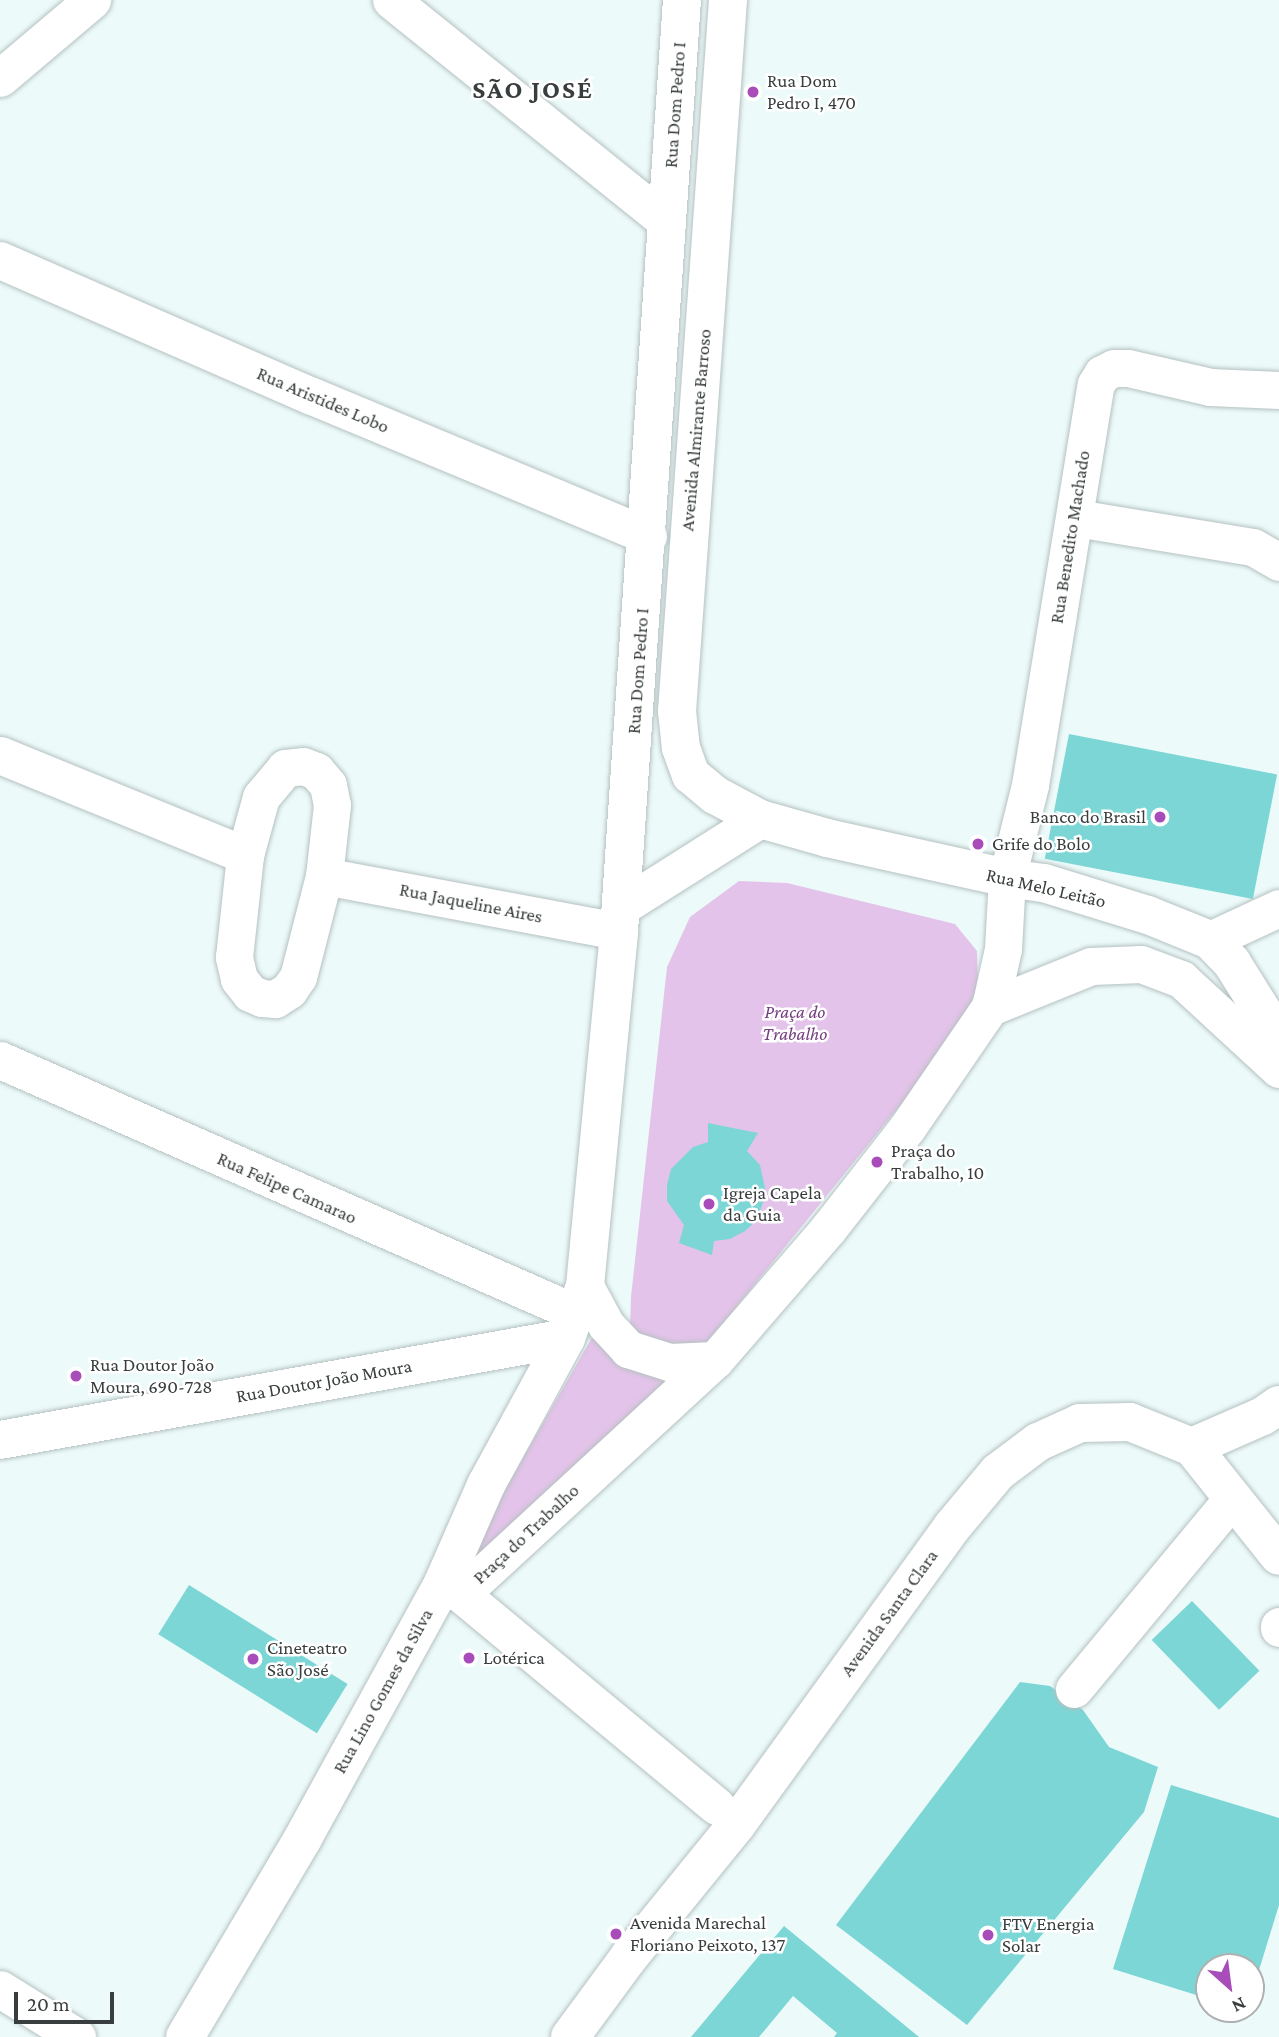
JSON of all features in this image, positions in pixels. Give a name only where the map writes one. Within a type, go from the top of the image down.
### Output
[{"type":"main road","name":"Rua Dom Pedro I","points":[[576,1312],[620,919],[648,536],[682,0]]},
{"type":"main road","name":"Avenida Almirante Barroso","points":[[728,0],[677,711],[681,748],[691,775],[715,795],[760,819]]},
{"type":"main road","name":"Rua Melo Leitão","points":[[760,819],[827,838],[1007,878],[1044,883],[1084,894],[1210,940],[1232,963],[1279,1038]]},
{"type":"main road","name":"Rua Doutor João Moura","points":[[0,1440],[576,1312]]},
{"type":"main road","name":"Rua Lino Gomes da Silva","points":[[185,2037],[452,1588],[486,1485],[576,1312]]},
{"type":"main road","points":[[1279,1405],[1192,1447],[1279,1556]]},
{"type":"main road","name":"Avenida Santa Clara","points":[[570,2037],[629,1957],[737,1824],[952,1527],[998,1472],[1038,1442],[1080,1423],[1130,1422],[1192,1447]]},
{"type":"street","points":[[0,78],[92,0]]},
{"type":"street","points":[[391,0],[667,222]]},
{"type":"street","name":"Rua Aristides Lobo","points":[[0,260],[312,396],[648,536]]},
{"type":"street","name":"Rua Benedito Machado","points":[[990,1007],[1003,949],[1007,878],[1030,785],[1096,384],[1102,374],[1114,368],[1128,368],[1210,387],[1279,390]]},
{"type":"street","points":[[1076,518],[1253,547],[1279,562]]},
{"type":"street","points":[[0,754],[245,855]]},
{"type":"street","points":[[303,765],[316,771],[328,785],[332,804],[324,876],[298,977],[289,990],[275,999],[250,993],[239,979],[234,957],[245,855],[261,797],[285,768],[303,765]]},
{"type":"street","points":[[620,919],[760,819]]},
{"type":"street","name":"Rua Jaqueline Aires","points":[[324,876],[620,919]]},
{"type":"street","points":[[1210,940],[1279,908]]},
{"type":"street","points":[[990,1007],[1091,966],[1141,964],[1181,979],[1279,1069]]},
{"type":"street","name":"Praça do Trabalho","points":[[452,1588],[715,1360],[860,1189],[907,1128],[990,1007]]},
{"type":"street","name":"Rua Felipe Camarao","points":[[0,1060],[576,1312]]},
{"type":"street","points":[[576,1312],[606,1325],[628,1349],[669,1362],[715,1360]]},
{"type":"street","points":[[1074,1689],[1231,1499]]},
{"type":"street","points":[[452,1588],[716,1806]]},
{"type":"street","points":[[0,1989],[76,2037]]},
{"type":"green space","name":"Praça do Trabalho","points":[[739,881],[787,883],[955,924],[977,951],[978,985],[958,1034],[699,1353],[660,1348],[630,1328],[631,1297],[667,967],[690,917]]},
{"type":"green space","points":[[594,1334],[683,1371],[482,1564],[464,1561]]},
{"type":"building","name":"Banco do Brasil","points":[[1069,734],[1277,774],[1253,899],[1045,859]]},
{"type":"building","points":[[708,1123],[758,1133],[747,1151],[760,1165],[766,1193],[757,1220],[730,1239],[714,1241],[712,1255],[679,1243],[684,1225],[667,1201],[671,1169],[693,1147],[708,1142]]},
{"type":"building","name":"Cineteatro São José","points":[[189,1585],[348,1684],[317,1733],[158,1634]]},
{"type":"building","points":[[1192,1601],[1259,1671],[1219,1710],[1152,1640]]},
{"type":"building","points":[[1020,1682],[1050,1686],[1083,1710],[1109,1747],[1158,1767],[1144,1812],[967,2025],[836,1925]]},
{"type":"building","points":[[1171,1785],[1279,1818],[1279,1905],[1264,1953],[1195,1953],[1195,1995],[1113,1969]]},
{"type":"building","points":[[784,1926],[919,2037],[834,2037],[837,2033],[793,1996],[759,2037],[691,2037]]},
{"type":"place","name":"Rua Dom Pedro I, 470","points":[[753,92]]},
{"type":"place","name":"Banco do Brasil","points":[[1160,817]]},
{"type":"place","name":"Grife do Bolo","points":[[978,844]]},
{"type":"place","name":"Praça do Trabalho, 10","points":[[877,1162]]},
{"type":"place","name":"Igreja Capela da Guia","points":[[709,1204]]},
{"type":"place","name":"Rua Doutor João Moura, 690-728","points":[[76,1376]]},
{"type":"place","name":"Lotérica","points":[[469,1658]]},
{"type":"place","name":"Cineteatro São José","points":[[253,1659]]},
{"type":"place","name":"Avenida Marechal Floriano Peixoto, 137","points":[[616,1934]]},
{"type":"place","name":"FTV Energia Solar","points":[[988,1935]]},
{"type":"district","name":"SÃO JOSÉ","points":[[533,90]]}]
